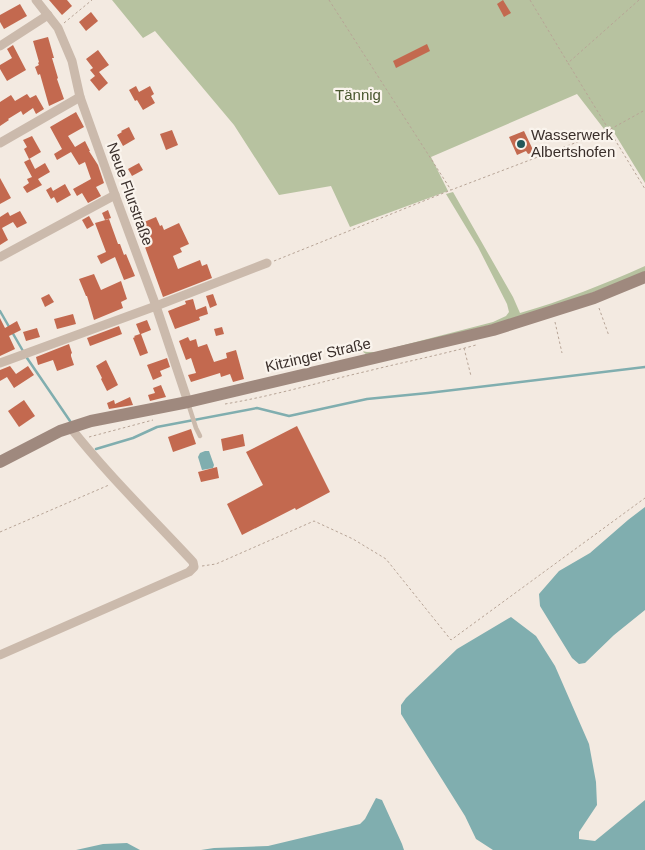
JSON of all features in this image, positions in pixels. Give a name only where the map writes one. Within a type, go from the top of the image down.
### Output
[{"type":"street","name":"Neue Flurstraße","points":[[36,0],[58,28],[72,61],[80,96],[156,306],[189,406]]},
{"type":"street","points":[[0,46],[48,15]]},
{"type":"street","points":[[0,143],[80,96]]},
{"type":"street","points":[[0,257],[115,195]]},
{"type":"street","points":[[0,362],[156,306],[267,263]]},
{"type":"street","name":"Kitzinger Straße","points":[[0,462],[70,427],[91,421],[189,406],[501,327],[594,298],[645,277]]},
{"type":"street","points":[[0,655],[189,572],[194,567],[193,562],[70,427]]},
{"type":"lane","points":[[189,406],[200,436]]},
{"type":"path","points":[[58,28],[92,0]]},
{"type":"path","points":[[329,0],[451,190]]},
{"type":"path","points":[[530,0],[645,189]]},
{"type":"path","points":[[568,63],[639,0]]},
{"type":"path","points":[[267,263],[609,130],[645,110]]},
{"type":"path","points":[[594,298],[609,336]]},
{"type":"path","points":[[551,312],[555,321],[562,353]]},
{"type":"path","points":[[462,337],[471,376]]},
{"type":"path","points":[[0,532],[118,481]]},
{"type":"path","points":[[194,567],[216,564],[314,521],[353,539],[386,559],[451,640],[645,498]]},
{"type":"green space","name":"Tännig","points":[[112,0],[645,0],[645,183],[610,126],[604,129],[577,94],[431,157],[448,191],[350,227],[331,186],[279,195],[234,125],[155,31],[143,38]]},
{"type":"green space","points":[[453,192],[513,297],[520,313],[583,292],[645,266],[645,273],[532,315],[367,355],[362,351],[377,352],[493,322],[506,316],[509,312],[507,304],[478,247],[446,194]]},
{"type":"water","points":[[209,451],[214,465],[213,468],[202,470],[198,457],[200,453]]},
{"type":"water","points":[[645,507],[645,610],[614,635],[585,663],[579,664],[572,658],[540,606],[539,594],[559,571],[590,553]]},
{"type":"water","points":[[511,617],[536,636],[555,666],[589,744],[596,782],[597,805],[579,832],[579,839],[595,841],[645,800],[645,850],[493,850],[476,839],[465,816],[401,714],[401,705],[406,698],[457,649]]},
{"type":"water","points":[[376,798],[382,800],[404,850],[201,850],[268,846],[360,824],[365,819]]},
{"type":"water","points":[[127,843],[140,850],[76,850],[103,844]]},
{"type":"building","points":[[49,0],[67,0],[72,6],[62,15]]},
{"type":"building","points":[[503,0],[511,13],[504,17],[497,4]]},
{"type":"building","points":[[20,4],[27,16],[4,29],[0,22],[0,15]]},
{"type":"building","points":[[91,12],[98,21],[86,31],[79,22]]},
{"type":"building","points":[[48,37],[57,79],[64,99],[49,106],[40,74],[38,75],[35,67],[39,65],[39,62],[33,41]]},
{"type":"building","points":[[427,44],[430,51],[396,68],[393,61]]},
{"type":"building","points":[[13,45],[26,70],[7,81],[0,69],[0,65],[12,58],[7,49]]},
{"type":"building","points":[[98,50],[109,65],[99,72],[108,83],[99,91],[90,80],[95,76],[90,70],[93,68],[86,59]]},
{"type":"building","points":[[136,86],[139,92],[150,86],[154,94],[151,96],[155,103],[143,110],[129,90]]},
{"type":"building","points":[[27,94],[30,98],[36,95],[44,109],[36,114],[33,108],[23,115],[21,111],[0,126],[0,102],[11,95],[15,101]]},
{"type":"building","points":[[76,112],[84,127],[68,136],[75,147],[85,141],[98,165],[104,183],[96,187],[101,196],[88,203],[82,193],[77,196],[73,189],[91,179],[85,162],[79,165],[71,152],[57,160],[54,154],[62,149],[50,127]]},
{"type":"building","points":[[129,127],[135,139],[123,146],[117,135]]},
{"type":"building","points":[[172,130],[178,145],[166,150],[160,134]]},
{"type":"building","name":"Wasserwerk Albertshofen","points":[[524,131],[534,152],[528,154],[526,151],[517,155],[509,137]]},
{"type":"building","points":[[32,136],[41,152],[29,159],[24,149],[27,147],[23,140]]},
{"type":"building","points":[[30,159],[35,169],[45,163],[50,172],[38,179],[42,185],[27,193],[23,187],[29,183],[27,179],[32,177],[24,162]]},
{"type":"building","points":[[139,163],[143,170],[132,176],[128,169]]},
{"type":"building","points":[[0,178],[11,198],[0,204]]},
{"type":"building","points":[[65,184],[71,195],[57,203],[54,197],[51,199],[46,190],[51,187],[53,191]]},
{"type":"building","points":[[108,210],[111,218],[105,220],[102,213]]},
{"type":"building","points":[[20,211],[27,223],[17,228],[13,222],[2,228],[8,240],[0,245],[0,217],[8,212],[10,216]]},
{"type":"building","points":[[89,216],[94,225],[87,229],[82,220]]},
{"type":"building","points":[[156,217],[164,230],[179,223],[189,244],[180,248],[182,252],[173,256],[178,269],[200,260],[202,266],[207,264],[212,278],[163,297],[137,225]]},
{"type":"building","points":[[109,219],[118,244],[120,244],[124,255],[126,254],[135,276],[124,280],[115,257],[101,264],[97,256],[106,252],[95,223]]},
{"type":"building","points":[[94,274],[101,290],[121,281],[127,299],[121,302],[123,308],[94,320],[87,296],[79,279]]},
{"type":"building","points":[[49,294],[54,302],[45,307],[41,298]]},
{"type":"building","points":[[213,294],[217,305],[210,308],[206,296]]},
{"type":"building","points":[[193,299],[196,310],[206,306],[208,314],[199,317],[200,320],[175,329],[168,311],[186,304],[185,301]]},
{"type":"building","points":[[73,314],[76,324],[57,329],[54,319]]},
{"type":"building","points":[[0,318],[5,328],[17,321],[21,330],[9,336],[15,349],[0,356]]},
{"type":"building","points":[[147,320],[151,330],[141,334],[148,353],[140,356],[133,338],[140,334],[136,324]]},
{"type":"building","points":[[119,326],[122,334],[90,346],[87,338]]},
{"type":"building","points":[[222,327],[224,334],[216,336],[214,329]]},
{"type":"building","points":[[37,328],[40,337],[26,341],[23,332]]},
{"type":"building","points":[[188,337],[190,341],[196,339],[198,347],[207,344],[214,362],[227,358],[226,353],[236,350],[244,379],[233,382],[230,374],[221,377],[220,373],[191,382],[188,375],[196,373],[191,358],[186,360],[179,341]]},
{"type":"building","points":[[69,344],[74,365],[57,371],[53,360],[38,365],[36,357]]},
{"type":"building","points":[[167,358],[170,367],[160,371],[162,376],[153,380],[147,365]]},
{"type":"building","points":[[106,360],[118,385],[107,391],[96,366]]},
{"type":"building","points":[[10,366],[16,374],[28,366],[34,375],[14,388],[7,377],[0,381],[0,370]]},
{"type":"building","points":[[161,385],[166,397],[150,401],[148,395],[155,393],[153,388]]},
{"type":"building","points":[[130,397],[133,405],[109,409],[107,403],[114,400],[115,404]]},
{"type":"building","points":[[24,400],[35,416],[19,427],[8,411]]},
{"type":"building","points":[[297,426],[330,492],[242,535],[227,504],[263,485],[246,452]]},
{"type":"building","points":[[191,429],[196,444],[173,452],[168,437]]},
{"type":"building","points":[[243,434],[245,446],[223,451],[221,439]]},
{"type":"building","points":[[217,467],[219,478],[201,482],[198,472]]},
{"type":"waterway","points":[[0,311],[27,358],[70,421]]},
{"type":"waterway","points":[[96,449],[133,438],[157,427],[257,408],[289,416],[367,399],[645,367]]},
{"type":"place","name":"Wasserwerk Albertshofen","points":[[521,144]]}]
